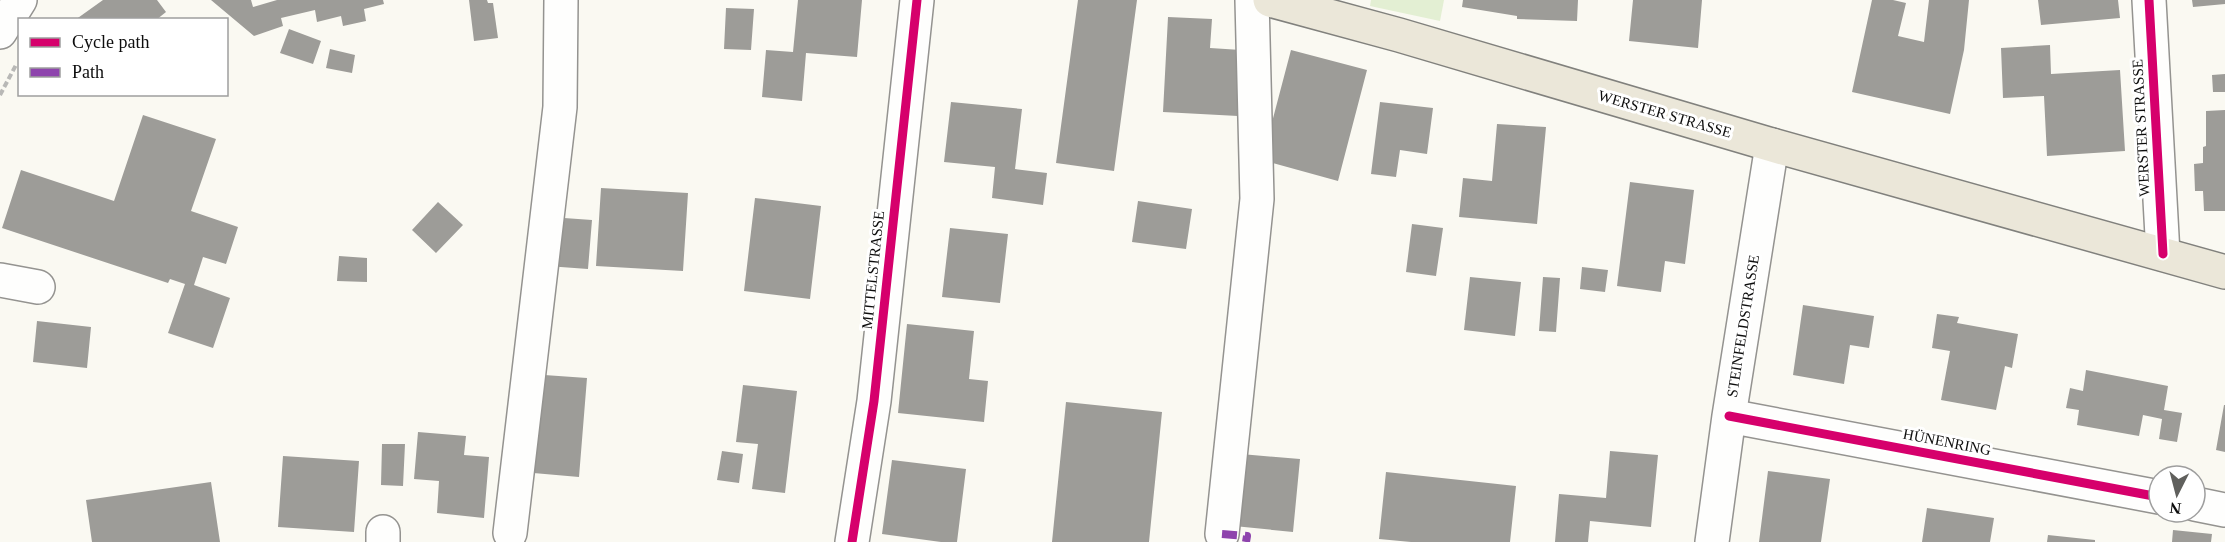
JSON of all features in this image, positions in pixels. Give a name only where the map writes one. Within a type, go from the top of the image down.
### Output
[{"type":"main road","name":"WERSTER STRASSE","points":[[1270,0],[1399,35],[1772,145],[2225,272]]},
{"type":"street","points":[[0,32],[20,0]]},
{"type":"street","points":[[510,533],[560,107],[561,0]]},
{"type":"street","name":"MITTELSTRASSE","points":[[852,542],[874,401],[917,0]]},
{"type":"street","points":[[1222,534],[1257,199],[1252,0]]},
{"type":"street","name":"WERSTER STRASSE","points":[[2149,0],[2163,254]]},
{"type":"street","name":"STEINFELDSTRASSE","points":[[1712,542],[1729,416],[1772,145]]},
{"type":"street","points":[[0,280],[38,287]]},
{"type":"street","name":"HÜNENRING","points":[[1729,416],[2147,495]]},
{"type":"street","points":[[2207,506],[2225,510]]},
{"type":"path","points":[[0,95],[18,62]]},
{"type":"green space","points":[[1371,0],[1444,0],[1440,21],[1370,6]]},
{"type":"building","points":[[103,0],[157,0],[166,12],[158,18],[78,18]]},
{"type":"building","points":[[211,0],[251,0],[253,7],[277,0],[383,0],[384,4],[364,9],[366,21],[343,26],[341,16],[317,22],[315,10],[281,18],[283,26],[254,36]]},
{"type":"building","points":[[469,0],[487,0],[488,3],[493,3],[498,38],[474,41]]},
{"type":"building","points":[[798,0],[862,0],[857,57],[806,53],[802,101],[762,97],[766,50],[793,52]]},
{"type":"building","points":[[1078,0],[1137,0],[1114,171],[1056,163]]},
{"type":"building","points":[[1463,0],[1578,0],[1577,21],[1517,19],[1517,16],[1462,7]]},
{"type":"building","points":[[1633,0],[1702,0],[1698,48],[1629,41]]},
{"type":"building","points":[[1872,0],[1893,0],[1906,3],[1898,36],[1924,42],[1929,0],[1969,0],[1964,50],[1950,114],[1852,92]]},
{"type":"building","points":[[2038,0],[2118,0],[2120,18],[2041,25]]},
{"type":"building","points":[[2192,0],[2225,0],[2225,4],[2193,7]]},
{"type":"building","points":[[726,8],[754,9],[751,50],[724,49]]},
{"type":"building","points":[[1168,17],[1212,19],[1210,48],[1241,50],[1238,116],[1163,112]]},
{"type":"building","points":[[289,29],[321,41],[313,64],[280,53]]},
{"type":"building","points":[[2050,45],[2051,74],[2120,70],[2125,151],[2047,156],[2044,96],[2003,98],[2001,48]]},
{"type":"building","points":[[330,49],[355,55],[352,73],[326,68]]},
{"type":"building","points":[[1291,50],[1367,70],[1338,181],[1262,160]]},
{"type":"building","points":[[2225,74],[2225,92],[2213,92],[2212,75]]},
{"type":"building","points":[[951,102],[1022,109],[1015,169],[1047,173],[1043,205],[992,198],[995,167],[944,162]]},
{"type":"building","points":[[1380,102],[1433,108],[1427,154],[1400,150],[1396,177],[1371,174]]},
{"type":"building","points":[[2225,110],[2225,211],[2204,211],[2203,191],[2195,191],[2194,164],[2203,163],[2203,147],[2206,146],[2206,111]]},
{"type":"building","points":[[143,115],[216,139],[191,211],[238,227],[226,264],[203,257],[194,285],[230,298],[213,348],[168,333],[185,284],[170,279],[168,283],[2,228],[21,170],[114,201]]},
{"type":"building","points":[[1497,124],[1546,127],[1537,224],[1459,217],[1463,178],[1492,181]]},
{"type":"building","points":[[1630,182],[1694,190],[1685,264],[1665,261],[1661,292],[1617,286]]},
{"type":"building","points":[[601,188],[688,193],[683,271],[596,266]]},
{"type":"building","points":[[755,198],[821,206],[810,299],[744,291]]},
{"type":"building","points":[[1138,201],[1192,209],[1186,249],[1132,242]]},
{"type":"building","points":[[438,202],[463,225],[436,253],[412,230]]},
{"type":"building","points":[[550,217],[592,220],[588,269],[547,266]]},
{"type":"building","points":[[1412,224],[1443,228],[1436,276],[1406,272]]},
{"type":"building","points":[[950,228],[1008,234],[1000,303],[942,297]]},
{"type":"building","points":[[339,256],[367,258],[367,282],[337,281]]},
{"type":"building","points":[[1582,267],[1608,270],[1605,292],[1580,289]]},
{"type":"building","points":[[1470,277],[1521,282],[1515,336],[1464,330]]},
{"type":"building","points":[[1543,277],[1560,278],[1556,332],[1539,331]]},
{"type":"building","points":[[1803,305],[1874,316],[1869,348],[1850,345],[1844,384],[1793,375]]},
{"type":"building","points":[[1937,314],[1959,317],[1957,323],[2018,334],[2012,368],[2005,366],[1996,410],[1941,400],[1950,351],[1932,348]]},
{"type":"building","points":[[37,321],[91,327],[87,368],[33,362]]},
{"type":"building","points":[[907,324],[974,331],[969,379],[988,381],[984,422],[898,413]]},
{"type":"building","points":[[2086,370],[2168,386],[2164,410],[2182,413],[2177,442],[2159,439],[2162,419],[2143,415],[2139,436],[2077,425],[2079,410],[2066,408],[2070,388],[2083,391]]},
{"type":"building","points":[[530,374],[587,378],[579,477],[522,472]]},
{"type":"building","points":[[743,385],[797,391],[785,493],[752,489],[758,444],[736,442]]},
{"type":"building","points":[[1066,402],[1162,412],[1149,542],[1052,542]]},
{"type":"building","points":[[2225,405],[2225,452],[2216,450]]},
{"type":"building","points":[[418,432],[466,436],[464,455],[489,457],[484,518],[437,513],[439,481],[414,479]]},
{"type":"building","points":[[382,444],[405,444],[403,486],[381,485]]},
{"type":"building","points":[[722,451],[743,454],[739,483],[717,480]]},
{"type":"building","points":[[1610,451],[1658,455],[1651,527],[1590,521],[1588,542],[1555,542],[1559,494],[1606,498]]},
{"type":"building","points":[[1241,454],[1300,459],[1293,532],[1234,526]]},
{"type":"building","points":[[283,456],[359,461],[354,532],[278,527]]},
{"type":"building","points":[[892,460],[966,469],[957,542],[882,534]]},
{"type":"building","points":[[1768,471],[1830,479],[1821,542],[1759,542]]},
{"type":"building","points":[[1386,472],[1516,486],[1510,542],[1411,542],[1379,539]]},
{"type":"building","points":[[211,482],[220,542],[92,542],[86,500]]},
{"type":"building","points":[[1927,508],[1994,518],[1990,542],[1922,542]]},
{"type":"building","points":[[2173,530],[2212,534],[2211,542],[2172,542]]},
{"type":"building","points":[[2048,535],[2095,540],[2095,542],[2047,542]]},
{"type":"marked path","points":[[1222,534],[1247,536],[1246,542]]},
{"type":"cycle path","points":[[852,542],[874,401],[917,0]]},
{"type":"cycle path","points":[[2149,0],[2163,254]]},
{"type":"cycle path","points":[[1729,416],[2147,495]]}]
